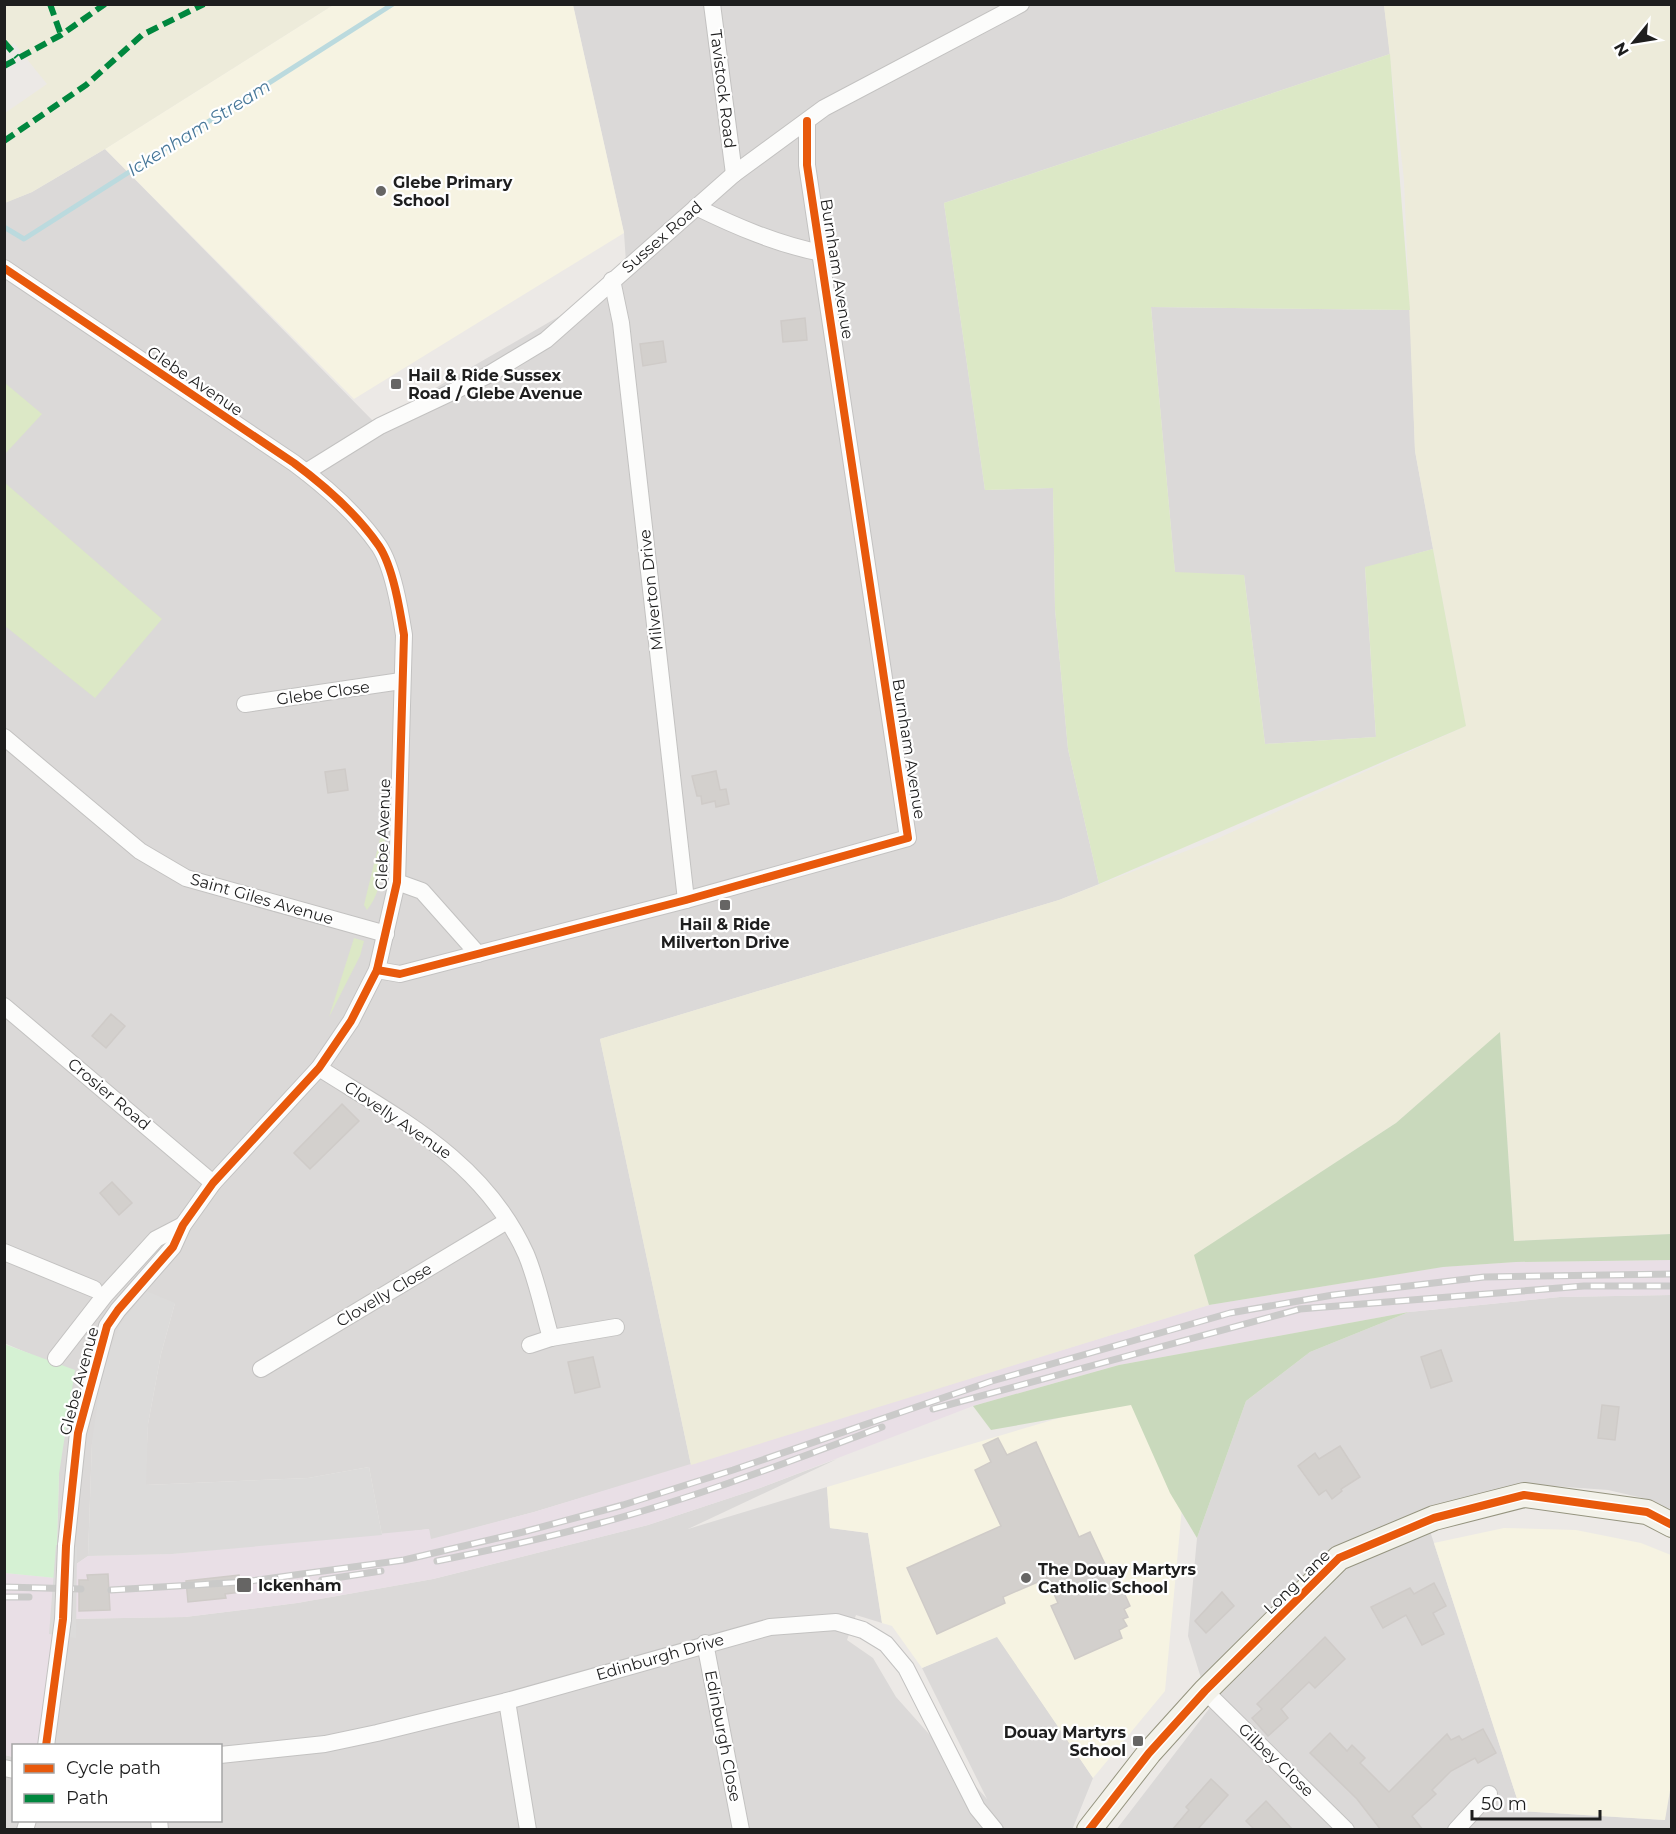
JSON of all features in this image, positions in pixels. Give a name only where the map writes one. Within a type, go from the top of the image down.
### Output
[{"type":"main road","name":"Long Lane","points":[[1089,1830],[1149,1753],[1205,1691],[1340,1558],[1434,1518],[1524,1495],[1647,1512],[1671,1525]]},
{"type":"street","name":"Tavistock Road","points":[[712,4],[734,174]]},
{"type":"street","name":"Sussex Road","points":[[306,472],[380,426],[486,376],[546,340],[734,174],[824,108],[1021,4]]},
{"type":"street","name":"Burnham Avenue","points":[[377,970],[400,974],[686,900],[909,838],[807,165],[807,121]]},
{"type":"street","name":"Burnham Avenue","points":[[785,137],[807,165]]},
{"type":"street","points":[[696,207],[735,226],[797,248],[821,253]]},
{"type":"street","name":"Glebe Avenue","points":[[4,268],[306,472],[334,495],[380,548],[399,600],[404,635],[400,681],[397,882],[377,970],[351,1021],[319,1068],[213,1183],[183,1225],[173,1247],[118,1310],[107,1326],[78,1433],[66,1546],[63,1619],[46,1744]]},
{"type":"street","name":"Milverton Drive","points":[[612,280],[621,323],[686,900]]},
{"type":"street","name":"Glebe Close","points":[[245,704],[400,681]]},
{"type":"street","name":"Saint Giles Avenue","points":[[4,737],[140,851],[186,878],[386,934]]},
{"type":"street","points":[[397,882],[422,891],[478,954]]},
{"type":"street","name":"Crosier Road","points":[[4,1006],[213,1183]]},
{"type":"street","name":"Clovelly Avenue","points":[[319,1068],[437,1143],[486,1190],[526,1255],[550,1338]]},
{"type":"street","name":"Clovelly Close","points":[[261,1369],[507,1221]]},
{"type":"street","name":"Glebe Avenue","points":[[56,1358],[105,1295],[156,1239],[183,1225]]},
{"type":"street","points":[[4,1252],[94,1289]]},
{"type":"street","points":[[530,1345],[550,1338],[616,1327]]},
{"type":"street","name":"Edinburgh Drive","points":[[222,1755],[325,1744],[507,1701],[705,1643],[770,1627],[836,1622],[863,1630],[886,1644],[906,1668],[977,1808],[995,1830]]},
{"type":"street","name":"Edinburgh Close","points":[[705,1643],[741,1830]]},
{"type":"street","name":"Gilbey Close","points":[[1205,1691],[1346,1830]]},
{"type":"street","points":[[507,1701],[528,1830]]},
{"type":"street","points":[[1456,1830],[1489,1794]]},
{"type":"shaded area","points":[[5,4],[333,5],[105,149],[32,192],[5,203],[5,113],[47,84],[14,43],[5,49]]},
{"type":"shaded area","name":"Glebe Primary School","points":[[333,5],[573,5],[624,233],[354,399],[105,149]]},
{"type":"shaded area","points":[[573,5],[1384,5],[1390,54],[944,203],[985,490],[1053,488],[1055,609],[1068,749],[1099,884],[1059,900],[600,1039],[691,1465],[534,1512],[430,1540],[429,1529],[382,1535],[369,1467],[308,1478],[145,1485],[148,1424],[161,1354],[175,1303],[92,1442],[88,1556],[56,1578],[59,1474],[30,1354],[4,1343],[4,203],[32,192],[105,149],[375,423],[627,277],[624,233]]},
{"type":"shaded area","points":[[1384,5],[1671,5],[1671,1234],[1514,1241],[1500,1033],[1396,1123],[1195,1255],[1209,1305],[691,1465],[600,1039],[1059,900],[1212,841],[1466,726],[1415,451],[1404,180]]},
{"type":"shaded area","points":[[1151,307],[1410,310],[1415,451],[1433,549],[1365,568],[1376,737],[1265,744],[1244,575],[1175,573]]},
{"type":"shaded area","points":[[1671,1260],[1671,1295],[1560,1297],[1409,1312],[1119,1365],[973,1406],[760,1488],[648,1525],[433,1579],[297,1603],[185,1617],[64,1619],[46,1744],[12,1744],[12,1757],[5,1755],[5,1573],[56,1578],[88,1556],[172,1554],[429,1529],[431,1539],[534,1512],[1209,1305],[1442,1267],[1516,1262]]},
{"type":"shaded area","points":[[146,1291],[175,1303],[161,1354],[148,1424],[146,1485],[308,1478],[369,1467],[382,1535],[172,1554],[88,1556],[92,1442],[102,1371],[120,1325]]},
{"type":"shaded area","points":[[1671,1295],[1671,1512],[1647,1499],[1608,1490],[1525,1484],[1331,1552],[1205,1691],[1188,1636],[1197,1538],[1246,1401],[1310,1352],[1409,1312],[1560,1297]]},
{"type":"shaded area","name":"The Douay Martyrs Catholic School","points":[[1194,1378],[1165,1691],[1093,1778],[997,1637],[922,1668],[892,1626],[882,1623],[868,1533],[830,1528],[827,1487]]},
{"type":"shaded area","points":[[837,1459],[688,1529],[827,1487],[830,1528],[868,1533],[882,1623],[856,1615],[847,1640],[873,1658],[896,1697],[987,1799],[922,1668],[997,1636],[1093,1778],[1072,1830],[5,1830],[5,1755],[12,1757],[12,1822],[222,1822],[222,1744],[46,1744],[63,1619],[185,1617],[297,1603],[433,1579],[648,1525],[760,1488]]},
{"type":"shaded area","points":[[1504,1528],[1576,1530],[1641,1543],[1671,1555],[1672,1779],[1665,1820],[1521,1811],[1434,1543]]},
{"type":"shaded area","points":[[1430,1531],[1521,1811],[1664,1820],[1671,1779],[1671,1829],[1116,1830],[1232,1679],[1336,1573]]},
{"type":"shaded area","points":[[56,1545],[77,1547],[76,1638],[49,1634]]},
{"type":"green space","points":[[1390,54],[1410,310],[1151,307],[1175,572],[1244,575],[1265,744],[1376,737],[1365,567],[1433,549],[1466,726],[1099,884],[1068,749],[1055,609],[1053,488],[985,490],[944,203]]},
{"type":"green space","points":[[5,383],[42,414],[4,454]]},
{"type":"green space","points":[[4,482],[162,619],[95,698],[5,626]]},
{"type":"green space","points":[[386,814],[381,877],[378,889],[367,910],[364,905]]},
{"type":"green space","points":[[354,938],[364,941],[360,956],[329,1017]]},
{"type":"green space","points":[[1500,1032],[1514,1241],[1671,1234],[1671,1260],[1516,1262],[1443,1267],[1209,1305],[1194,1255],[1396,1123]]},
{"type":"green space","points":[[1409,1312],[1310,1352],[1246,1401],[1197,1538],[1170,1493],[1131,1405],[991,1430],[973,1406],[1119,1365]]},
{"type":"green space","points":[[4,1344],[75,1370],[59,1474],[56,1578],[5,1573]]},
{"type":"building","points":[[805,318],[807,340],[783,342],[781,321]]},
{"type":"building","points":[[663,341],[666,362],[643,366],[640,344]]},
{"type":"building","points":[[345,769],[348,790],[328,793],[325,772]]},
{"type":"building","points":[[716,771],[720,790],[726,789],[729,804],[716,807],[715,801],[702,804],[701,796],[697,796],[692,776]]},
{"type":"building","points":[[111,1014],[125,1026],[106,1048],[92,1036]]},
{"type":"building","points":[[342,1104],[359,1121],[310,1169],[294,1153]]},
{"type":"building","points":[[112,1182],[132,1203],[119,1215],[100,1193]]},
{"type":"building","points":[[1441,1350],[1452,1381],[1431,1388],[1421,1357]]},
{"type":"building","points":[[593,1357],[600,1387],[575,1393],[568,1362]]},
{"type":"building","points":[[1602,1405],[1619,1407],[1615,1440],[1598,1438]]},
{"type":"building","points":[[998,1438],[1007,1455],[1036,1442],[1079,1537],[1090,1532],[1110,1575],[1115,1573],[1130,1606],[1124,1609],[1128,1617],[1123,1619],[1127,1626],[1119,1630],[1122,1638],[1075,1659],[1051,1606],[1058,1603],[1047,1578],[1003,1597],[1005,1603],[937,1634],[907,1568],[1001,1526],[975,1470],[991,1462],[983,1445]]},
{"type":"building","points":[[1340,1446],[1360,1477],[1341,1489],[1342,1491],[1332,1499],[1326,1490],[1319,1495],[1298,1466],[1315,1453],[1319,1459]]},
{"type":"building","points":[[108,1574],[110,1610],[79,1611],[79,1580],[88,1580],[87,1575]]},
{"type":"building","points":[[239,1575],[241,1592],[225,1594],[226,1598],[188,1602],[186,1581]]},
{"type":"building","points":[[1434,1583],[1446,1606],[1433,1613],[1444,1634],[1422,1645],[1406,1615],[1383,1628],[1371,1607],[1410,1588],[1414,1594]]},
{"type":"building","points":[[1222,1592],[1234,1606],[1206,1633],[1195,1621]]},
{"type":"building","points":[[1325,1637],[1345,1659],[1315,1688],[1309,1682],[1281,1709],[1288,1718],[1268,1736],[1252,1718],[1262,1709],[1257,1704]]},
{"type":"building","points":[[1483,1729],[1496,1753],[1478,1763],[1475,1758],[1451,1771],[1432,1790],[1436,1794],[1412,1816],[1423,1830],[1381,1830],[1357,1799],[1310,1753],[1330,1733],[1347,1751],[1352,1745],[1365,1758],[1360,1763],[1389,1792],[1447,1734],[1451,1740],[1459,1736],[1462,1740]]},
{"type":"building","points":[[1211,1779],[1228,1795],[1197,1830],[1172,1830],[1189,1810],[1186,1807]]},
{"type":"building","points":[[1266,1801],[1293,1830],[1255,1830],[1246,1821]]},
{"type":"waterway","name":"Ickenham Stream","points":[[4,227],[24,239],[393,4]]},
{"type":"railway","points":[[111,1590],[243,1582],[404,1560],[523,1532],[623,1505],[733,1470],[992,1381],[1230,1313],[1333,1295],[1484,1277],[1672,1274]]},
{"type":"railway","points":[[933,1409],[1300,1309],[1584,1286],[1672,1286]]},
{"type":"railway","points":[[437,1561],[538,1539],[633,1514],[741,1479],[882,1427]]},
{"type":"railway","points":[[322,1580],[381,1571]]},
{"type":"railway","points":[[4,1587],[81,1589]]},
{"type":"railway","points":[[4,1597],[29,1597]]},
{"type":"marked path","points":[[50,4],[61,35]]},
{"type":"marked path","points":[[4,66],[61,35],[105,4]]},
{"type":"marked path","points":[[4,141],[86,85],[142,35],[204,4]]},
{"type":"marked path","points":[[4,42],[17,57]]},
{"type":"cycle path","points":[[377,970],[400,974],[686,900],[908,838],[807,165],[807,121]]},
{"type":"cycle path","points":[[4,268],[294,463],[340,501],[370,534],[384,555],[395,589],[404,635],[397,882],[377,970],[351,1021],[319,1068],[213,1183],[183,1225],[173,1247],[118,1310],[107,1326],[78,1433],[66,1546],[63,1619],[46,1744]]},
{"type":"cycle path","points":[[1089,1830],[1149,1753],[1205,1691],[1339,1558],[1434,1518],[1524,1495],[1647,1512],[1672,1525]]},
{"type":"place","name":"Glebe Primary School","points":[[381,191]]},
{"type":"place","name":"Hail & Ride Sussex Road / Glebe Avenue","points":[[396,384]]},
{"type":"place","name":"Hail & Ride Milverton Drive","points":[[725,905]]},
{"type":"place","name":"The Douay Martyrs Catholic School","points":[[1026,1578]]},
{"type":"place","name":"Ickenham","points":[[244,1585]]},
{"type":"place","name":"Douay Martyrs School","points":[[1138,1741]]}]
